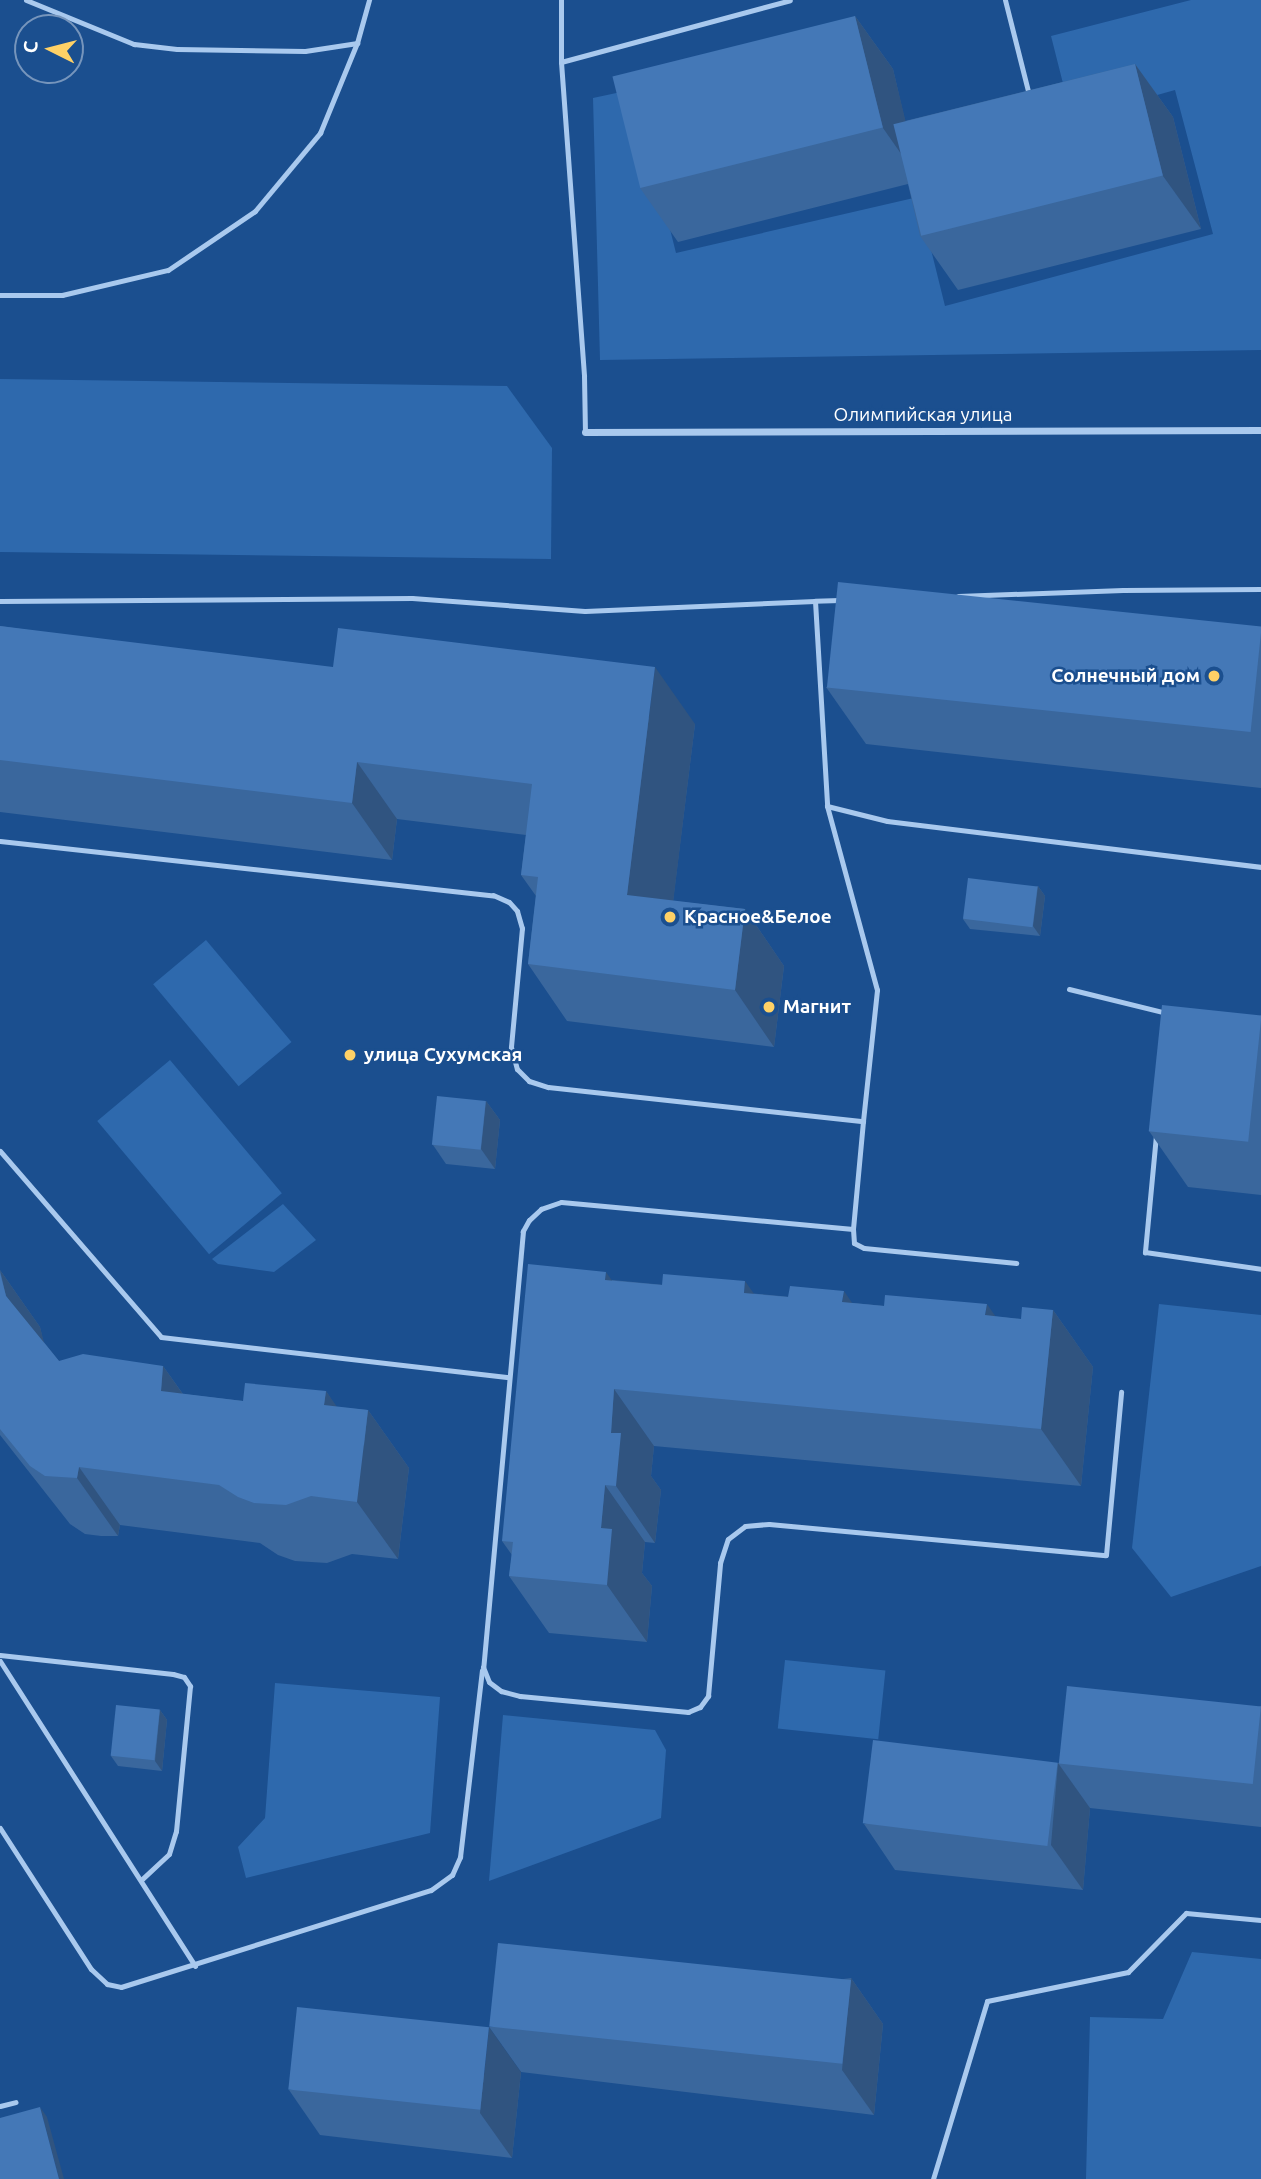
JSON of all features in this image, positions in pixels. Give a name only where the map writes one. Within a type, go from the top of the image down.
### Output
[{"type":"street","name":"Олимпийская улица","points":[[585,432],[1261,429]]},
{"type":"lane","points":[[26,0],[134,44],[177,49],[305,51],[357,43]]},
{"type":"lane","points":[[0,295],[62,295],[168,270],[255,211],[320,134],[357,43],[369,0]]},
{"type":"lane","points":[[561,0],[561,62],[584,376],[585,432]]},
{"type":"lane","points":[[561,62],[790,0]]},
{"type":"lane","points":[[1005,0],[1032,105]]},
{"type":"lane","points":[[949,596],[1261,589]]},
{"type":"lane","points":[[0,601],[412,598],[585,611],[842,600]]},
{"type":"lane","points":[[815,601],[827,806],[877,990],[853,1229],[854,1243],[864,1248],[1016,1263]]},
{"type":"lane","points":[[827,806],[887,821],[1261,867]]},
{"type":"lane","points":[[0,841],[493,895],[509,902],[517,911],[522,928],[511,1046],[517,1069],[529,1081],[548,1087],[863,1121]]},
{"type":"lane","points":[[1069,989],[1180,1015]]},
{"type":"lane","points":[[1166,1027],[1167,1013]]},
{"type":"lane","points":[[1156,1133],[1145,1252],[1261,1269]]},
{"type":"lane","points":[[0,1151],[162,1337],[509,1377]]},
{"type":"lane","points":[[0,1828],[91,1969],[107,1983],[130,1986],[432,1890],[452,1875],[460,1857],[482,1667],[523,1231],[541,1209],[561,1202],[853,1229]]},
{"type":"lane","points":[[482,1667],[489,1682],[501,1691],[520,1696],[688,1712],[700,1707],[708,1696],[720,1563],[728,1539],[745,1526],[769,1524],[1106,1555],[1121,1392]]},
{"type":"lane","points":[[0,1655],[184,1676],[190,1686],[176,1831],[169,1854],[141,1880]]},
{"type":"lane","points":[[0,1661],[195,1966]]},
{"type":"lane","points":[[933,2179],[987,2001],[1128,1972],[1186,1913],[1261,1920]]},
{"type":"lane","points":[[0,2106],[16,2102]]},
{"type":"shaded area","points":[[1191,0],[1261,0],[1261,350],[600,360],[593,98],[635,89],[676,253],[918,197],[945,306],[1213,234],[1175,90],[1072,119],[1051,36]]},
{"type":"shaded area","points":[[0,379],[507,386],[552,448],[551,559],[0,552]]},
{"type":"shaded area","points":[[206,940],[291,1042],[239,1086],[153,984]]},
{"type":"shaded area","points":[[170,1060],[282,1193],[209,1254],[97,1121]]},
{"type":"shaded area","points":[[283,1204],[316,1240],[274,1272],[218,1264],[212,1259]]},
{"type":"shaded area","points":[[1159,1304],[1261,1315],[1261,1566],[1171,1597],[1132,1548]]},
{"type":"shaded area","points":[[785,1660],[885,1671],[878,1739],[778,1729]]},
{"type":"shaded area","points":[[275,1683],[440,1697],[430,1833],[246,1878],[238,1847],[265,1818]]},
{"type":"shaded area","points":[[503,1715],[655,1730],[666,1750],[661,1818],[489,1881]]},
{"type":"shaded area","points":[[1192,1952],[1261,1959],[1261,2179],[1086,2179],[1090,2017],[1163,2019]]},
{"type":"building","points":[[855,16],[883,128],[640,188],[612,76]]},
{"type":"building","points":[[1135,64],[1163,176],[921,236],[893,124]]},
{"type":"building","points":[[838,582],[1261,626],[1251,732],[827,687]]},
{"type":"building","points":[[0,626],[333,667],[338,628],[655,667],[627,895],[745,909],[735,990],[528,964],[538,877],[521,875],[532,784],[357,762],[352,803],[0,760]]},
{"type":"building","points":[[968,878],[1037,887],[1032,927],[963,919]]},
{"type":"building","points":[[1162,1005],[1261,1015],[1248,1142],[1149,1131]]},
{"type":"building","points":[[437,1096],[486,1101],[481,1150],[432,1145]]},
{"type":"building","points":[[528,1264],[606,1272],[605,1280],[662,1285],[663,1274],[745,1281],[744,1293],[788,1297],[790,1286],[844,1291],[842,1302],[884,1306],[885,1295],[987,1304],[985,1315],[1021,1319],[1022,1307],[1053,1310],[1041,1429],[614,1389],[611,1433],[621,1433],[616,1486],[605,1485],[601,1528],[612,1529],[607,1585],[509,1576],[513,1542],[502,1541]]},
{"type":"building","points":[[0,1273],[6,1296],[59,1361],[83,1354],[163,1366],[161,1391],[243,1401],[245,1383],[326,1391],[324,1405],[368,1410],[357,1502],[311,1496],[286,1505],[254,1503],[219,1485],[79,1467],[77,1478],[45,1476],[30,1466],[0,1429]]},
{"type":"building","points":[[1067,1686],[1261,1706],[1253,1784],[1059,1764]]},
{"type":"building","points":[[116,1705],[160,1710],[154,1760],[111,1756]]},
{"type":"building","points":[[873,1740],[1058,1763],[1047,1846],[863,1823]]},
{"type":"building","points":[[498,1943],[851,1980],[842,2064],[489,2027]]},
{"type":"building","points":[[297,2007],[489,2027],[480,2110],[288,2090]]},
{"type":"building","points":[[40,2107],[59,2179],[0,2179],[0,2118]]},
{"type":"place","name":"Солнечный дом","points":[[1214,676]]},
{"type":"place","name":"Красное&Белое","points":[[670,917]]},
{"type":"place","name":"Магнит","points":[[769,1007]]},
{"type":"place","name":"улица Сухумская","points":[[350,1055]]}]
